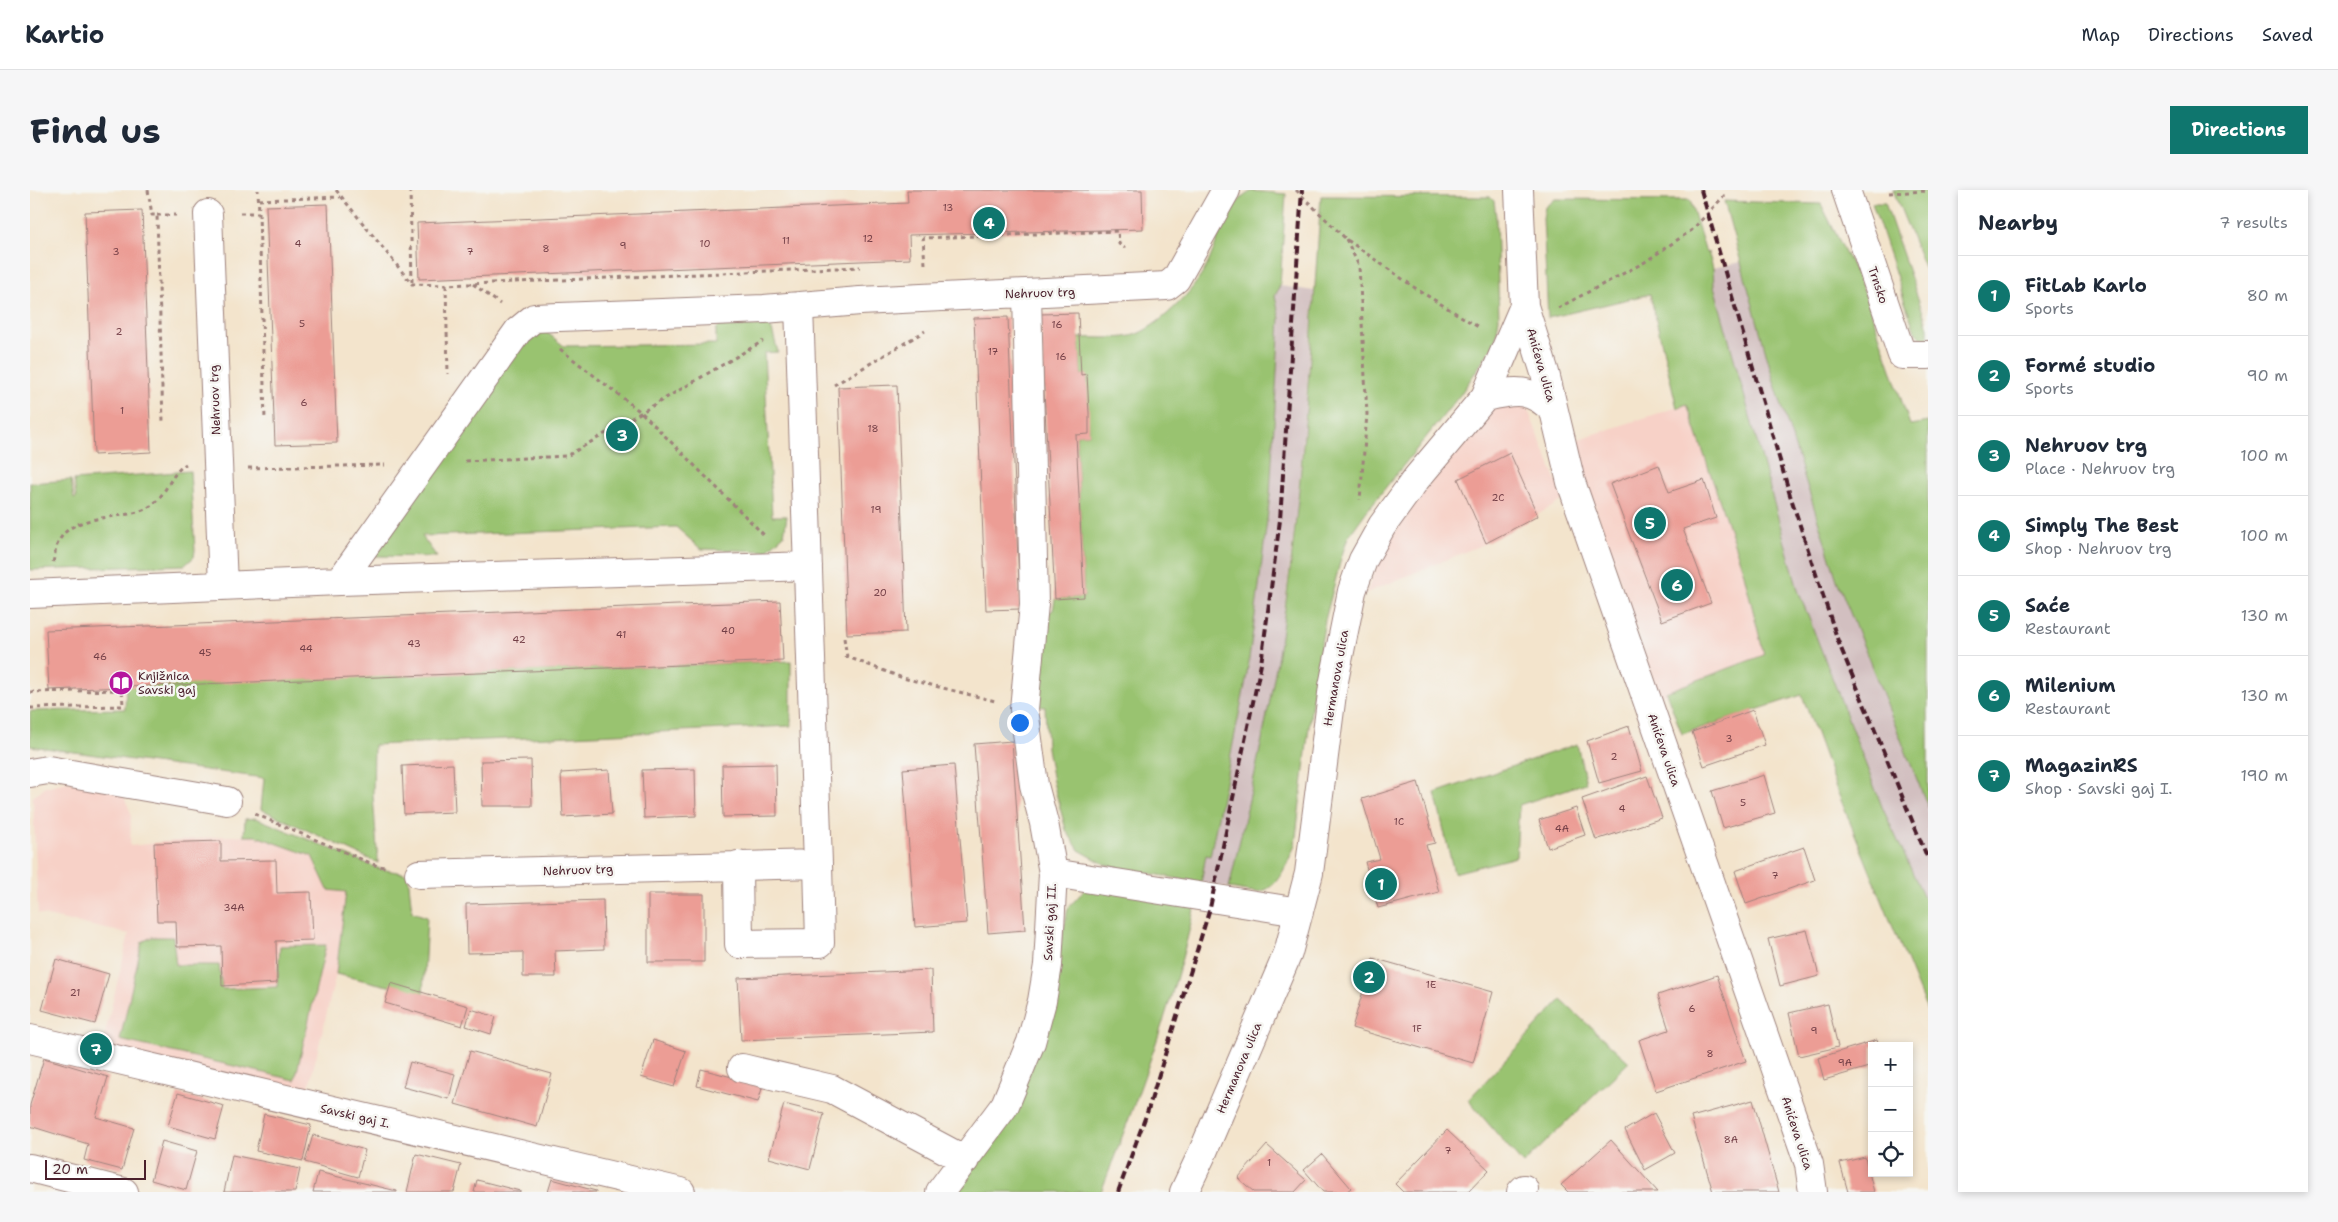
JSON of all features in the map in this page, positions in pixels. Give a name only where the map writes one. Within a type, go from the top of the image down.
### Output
[{"type":"street","name":"Nehruov trg","points":[[340,580],[518,331],[534,318],[1167,286],[1176,279],[1226,190]]},
{"type":"street","name":"Hermanova ulica","points":[[1184,1192],[1288,953],[1309,873],[1333,686],[1352,591],[1363,560],[1382,526],[1416,479],[1485,398],[1524,306],[1519,190]]},
{"type":"street","name":"Trnsko","points":[[1846,190],[1902,355],[1928,354]]},
{"type":"street","name":"Nehruov trg","points":[[208,214],[223,586]]},
{"type":"street","points":[[1028,293],[1034,604],[1024,709],[1034,785],[1044,823],[1053,873]]},
{"type":"street","points":[[738,865],[739,944],[820,943],[799,306]]},
{"type":"street","name":"Anićeva ulica","points":[[1524,306],[1545,373],[1571,482],[1809,1164],[1812,1192]]},
{"type":"street","points":[[1485,398],[1509,391],[1528,393],[1542,399],[1554,411]]},
{"type":"street","points":[[30,594],[340,580],[808,566]]},
{"type":"street","points":[[30,773],[48,770],[227,801]]},
{"type":"street","name":"Nehruov trg","points":[[419,874],[818,864]]},
{"type":"street","name":"Savski gaj II.","points":[[940,1192],[1005,1105],[1031,1042],[1042,1001],[1048,965],[1053,873],[1299,912]]},
{"type":"street","name":"Savski gaj I.","points":[[30,1039],[681,1192]]},
{"type":"street","points":[[742,1068],[832,1089],[965,1160]]},
{"type":"street","points":[[30,1168],[124,1192]]},
{"type":"path","points":[[148,190],[152,215],[157,215],[163,422]]},
{"type":"path","points":[[336,190],[412,284],[446,285],[865,267]]},
{"type":"path","points":[[410,190],[412,284]]},
{"type":"path","points":[[1296,190],[1346,239],[1418,290],[1485,331]]},
{"type":"path","points":[[1889,193],[1928,192]]},
{"type":"path","points":[[1557,309],[1645,262],[1692,230],[1725,195]]},
{"type":"path","points":[[258,200],[341,197]]},
{"type":"path","points":[[259,213],[265,420]]},
{"type":"path","points":[[925,272],[923,238],[1118,231],[1119,244],[1126,248]]},
{"type":"path","points":[[1346,239],[1359,266],[1366,404],[1360,501]]},
{"type":"path","points":[[915,265],[925,264]]},
{"type":"path","points":[[472,284],[504,307]]},
{"type":"path","points":[[446,285],[448,381]]},
{"type":"path","points":[[826,385],[835,385],[928,329]]},
{"type":"path","points":[[457,461],[566,456],[770,338]]},
{"type":"path","points":[[558,348],[642,413],[769,541]]},
{"type":"path","points":[[52,566],[58,542],[67,532],[100,517],[148,509],[162,497],[180,468],[189,463]]},
{"type":"path","points":[[241,468],[388,465]]},
{"type":"path","points":[[838,653],[902,678],[996,702]]},
{"type":"path","points":[[30,692],[122,688],[123,706],[30,708]]},
{"type":"path","points":[[227,801],[375,865],[419,874]]},
{"type":"shaded area","points":[[1741,262],[1773,378],[1837,580],[1928,807],[1928,906],[1883,809],[1798,590],[1714,286],[1713,268]]},
{"type":"shaded area","points":[[1280,286],[1314,291],[1304,426],[1296,513],[1281,635],[1267,723],[1229,888],[1201,883],[1206,855],[1210,856],[1246,680],[1258,594],[1270,495],[1280,318],[1275,296]]},
{"type":"shaded area","points":[[1501,403],[1526,405],[1564,500],[1486,543],[1366,593],[1382,552],[1411,507],[1489,409]]},
{"type":"shaded area","points":[[1687,404],[1743,570],[1764,655],[1659,696],[1573,441]]},
{"type":"shaded area","points":[[67,782],[111,789],[124,797],[131,813],[130,846],[223,836],[256,836],[312,856],[328,889],[346,892],[336,974],[307,1095],[101,1050],[129,934],[38,914],[33,797],[45,787]]},
{"type":"green space","points":[[1893,190],[1928,190],[1928,277]]},
{"type":"green space","points":[[1252,191],[1286,194],[1280,286],[1275,296],[1280,318],[1270,495],[1246,680],[1210,856],[1206,855],[1201,883],[1106,865],[1079,850],[1066,830],[1053,782],[1047,748],[1045,707],[1035,706],[1039,619],[1053,610],[1055,599],[1084,597],[1076,435],[1089,434],[1087,375],[1081,375],[1079,338],[1131,336],[1147,329],[1168,313],[1197,282],[1204,271],[1224,222],[1235,204]]},
{"type":"green space","points":[[1321,196],[1490,197],[1494,201],[1496,217],[1499,319],[1495,343],[1460,395],[1348,537],[1325,620],[1314,685],[1295,845],[1276,881],[1264,890],[1254,892],[1229,888],[1270,699],[1289,581],[1306,417]]},
{"type":"green space","points":[[1555,199],[1690,200],[1706,253],[1708,252],[1713,268],[1714,286],[1798,590],[1883,809],[1928,906],[1928,1013],[1836,788],[1802,695],[1682,734],[1666,692],[1764,655],[1743,570],[1687,404],[1677,408],[1650,294],[1548,318],[1543,218],[1545,207]]},
{"type":"green space","points":[[1724,201],[1821,204],[1863,288],[1910,425],[1928,422],[1928,807],[1837,580],[1773,378]]},
{"type":"green space","points":[[1872,203],[1885,203],[1928,327],[1928,343],[1915,332]]},
{"type":"green space","points":[[719,326],[769,326],[772,330],[778,352],[764,353],[772,516],[787,516],[784,535],[766,551],[701,549],[676,527],[422,536],[437,557],[375,556],[518,348],[541,328],[564,346],[716,344],[716,330]]},
{"type":"green space","points":[[190,471],[195,550],[194,557],[185,565],[30,570],[30,483],[71,480],[74,499],[76,498],[74,480]]},
{"type":"green space","points":[[791,661],[791,726],[374,745],[373,795],[378,863],[261,809],[264,778],[30,746],[30,711],[125,709],[126,686]]},
{"type":"green space","points":[[1577,744],[1586,783],[1519,805],[1516,857],[1454,873],[1435,793]]},
{"type":"green space","points":[[256,818],[380,869],[408,874],[412,912],[427,917],[423,994],[336,974],[346,892],[328,890],[312,856],[256,836],[244,836],[245,819]]},
{"type":"green space","points":[[1088,886],[1195,905],[1166,1014],[1101,1192],[949,1192],[1048,1010],[1068,908]]},
{"type":"green space","points":[[152,937],[173,937],[176,965],[219,965],[222,989],[277,987],[280,946],[326,945],[295,1080],[120,1040],[142,942]]},
{"type":"green space","points":[[1561,1000],[1629,1062],[1523,1164],[1468,1100]]},
{"type":"building","points":[[907,190],[1142,190],[1143,229],[909,235],[910,259],[419,279],[417,223],[908,203]]},
{"type":"building","points":[[328,204],[337,443],[275,445],[266,206]]},
{"type":"building","points":[[142,210],[151,452],[94,455],[85,212]]},
{"type":"building","points":[[1078,313],[1081,375],[1087,374],[1089,413],[1089,434],[1076,435],[1084,597],[1055,599],[1040,314]]},
{"type":"building","points":[[1008,317],[1020,609],[986,610],[974,318]]},
{"type":"building","points":[[897,385],[906,632],[847,634],[838,387]]},
{"type":"building","points":[[1510,453],[1538,516],[1486,543],[1458,479]]},
{"type":"building","points":[[1659,465],[1669,492],[1704,480],[1716,518],[1683,529],[1711,603],[1662,621],[1610,484]]},
{"type":"building","points":[[780,601],[783,661],[49,690],[46,630]]},
{"type":"building","points":[[1753,710],[1765,745],[1704,766],[1692,732]]},
{"type":"building","points":[[1629,726],[1642,771],[1599,783],[1587,741]]},
{"type":"building","points":[[1012,741],[1025,930],[988,933],[974,744]]},
{"type":"building","points":[[531,760],[532,806],[482,806],[481,761]]},
{"type":"building","points":[[453,764],[455,812],[404,814],[402,766]]},
{"type":"building","points":[[776,764],[777,816],[723,817],[722,765]]},
{"type":"building","points":[[954,765],[967,923],[915,927],[903,769]]},
{"type":"building","points":[[695,769],[696,816],[644,818],[642,770]]},
{"type":"building","points":[[609,770],[612,814],[563,817],[561,773]]},
{"type":"building","points":[[1764,775],[1775,813],[1723,828],[1712,791]]},
{"type":"building","points":[[1647,776],[1662,818],[1596,840],[1582,799]]},
{"type":"building","points":[[1418,782],[1435,843],[1426,845],[1439,892],[1378,908],[1365,862],[1380,859],[1362,799]]},
{"type":"building","points":[[1576,808],[1585,835],[1548,848],[1539,820]]},
{"type":"building","points":[[221,841],[221,861],[276,860],[277,893],[311,892],[313,940],[276,941],[277,983],[222,986],[221,946],[177,947],[176,921],[157,921],[154,843]]},
{"type":"building","points":[[1804,847],[1815,880],[1746,904],[1735,871]]},
{"type":"building","points":[[648,894],[704,894],[704,962],[648,962]]},
{"type":"building","points":[[603,900],[604,949],[555,951],[556,977],[523,977],[523,952],[467,953],[466,904]]},
{"type":"building","points":[[1807,930],[1819,976],[1780,986],[1768,939]]},
{"type":"building","points":[[1373,958],[1493,992],[1473,1063],[1352,1028]]},
{"type":"building","points":[[56,959],[109,974],[95,1024],[42,1010]]},
{"type":"building","points":[[931,970],[933,1032],[741,1040],[738,978]]},
{"type":"building","points":[[1717,975],[1746,1061],[1656,1091],[1639,1040],[1669,1030],[1658,995]]},
{"type":"building","points":[[391,983],[468,1006],[462,1026],[385,1003]]},
{"type":"building","points":[[1828,1004],[1838,1047],[1799,1056],[1789,1013]]},
{"type":"building","points":[[471,1009],[496,1017],[491,1034],[466,1026]]},
{"type":"building","points":[[653,1040],[686,1051],[674,1087],[641,1077]]},
{"type":"building","points":[[1868,1043],[1868,1067],[1824,1080],[1818,1058]]},
{"type":"building","points":[[470,1051],[552,1074],[537,1127],[455,1104]]},
{"type":"building","points":[[44,1058],[108,1077],[96,1117],[134,1128],[122,1170],[84,1160],[88,1144],[30,1126],[30,1105]]},
{"type":"building","points":[[410,1062],[455,1074],[449,1099],[403,1087]]},
{"type":"building","points":[[701,1069],[763,1085],[758,1102],[697,1086]]},
{"type":"building","points":[[178,1093],[224,1106],[215,1139],[168,1126]]},
{"type":"building","points":[[1753,1100],[1779,1192],[1713,1192],[1691,1117]]},
{"type":"building","points":[[784,1104],[824,1114],[810,1169],[769,1158]]},
{"type":"building","points":[[1654,1113],[1675,1153],[1645,1170],[1625,1130]]},
{"type":"building","points":[[264,1114],[311,1125],[303,1161],[256,1151]]},
{"type":"building","points":[[1447,1130],[1489,1170],[1468,1192],[1403,1192],[1395,1184]]},
{"type":"building","points":[[313,1135],[365,1150],[358,1177],[305,1162]]},
{"type":"building","points":[[1611,1140],[1658,1192],[1568,1192],[1561,1185]]},
{"type":"building","points":[[162,1141],[197,1151],[186,1190],[151,1180]]},
{"type":"building","points":[[1267,1145],[1306,1180],[1295,1192],[1254,1192],[1238,1178]]},
{"type":"building","points":[[416,1154],[461,1165],[454,1192],[407,1192]]},
{"type":"building","points":[[1322,1154],[1351,1188],[1346,1192],[1323,1192],[1304,1170]]},
{"type":"building","points":[[232,1155],[300,1169],[295,1192],[224,1192]]},
{"type":"building","points":[[1865,1157],[1868,1177],[1870,1177],[1874,1192],[1848,1192],[1840,1163]]},
{"type":"building","points":[[318,1172],[397,1191],[397,1192],[313,1192]]},
{"type":"building","points":[[552,1179],[596,1191],[596,1192],[548,1192]]},
{"type":"building","points":[[477,1180],[520,1191],[520,1192],[474,1192]]},
{"type":"railway","points":[[1118,1192],[1148,1110],[1210,908],[1261,664],[1280,520],[1302,190]]},
{"type":"railway","points":[[1701,190],[1790,495],[1838,641],[1928,859]]},
{"type":"place","name":"Simply The Best","points":[[989,223]]},
{"type":"place","name":"Nehruov trg","points":[[622,435]]},
{"type":"place","name":"Saće","points":[[1650,523]]},
{"type":"place","name":"Milenium","points":[[1677,585]]},
{"type":"place","name":"Knjižnica Savski gaj","points":[[121,683]]},
{"type":"place","name":"FitLab Karlo","points":[[1381,884]]},
{"type":"place","name":"Formé studio","points":[[1369,977]]},
{"type":"place","name":"MagazinRS","points":[[96,1049]]}]
